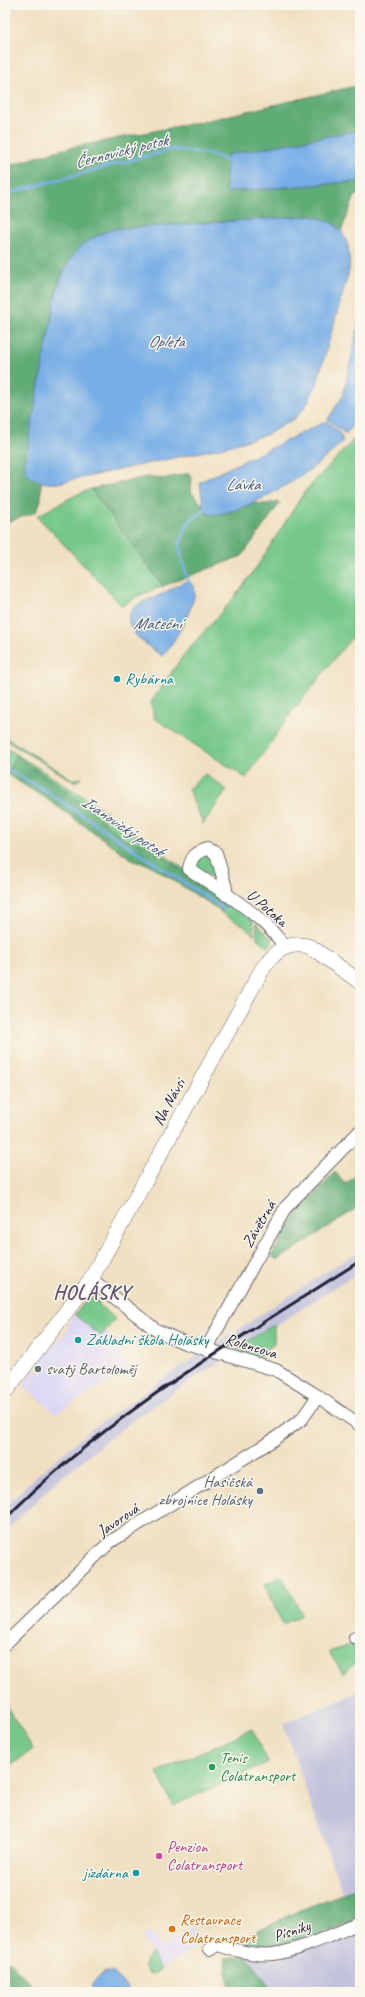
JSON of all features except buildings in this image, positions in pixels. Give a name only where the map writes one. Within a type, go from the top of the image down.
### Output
[{"type":"street","name":"U Potoka","points":[[226,895],[270,929],[284,947]]},
{"type":"street","points":[[284,947],[298,945],[311,947],[360,982]]},
{"type":"street","name":"Na Návsi","points":[[5,1392],[91,1279],[263,968],[272,955],[284,947]]},
{"type":"street","name":"Závětrná","points":[[206,1349],[286,1207],[360,1131]]},
{"type":"street","name":"Rolencova","points":[[91,1279],[156,1330],[185,1343],[276,1370],[318,1396],[360,1425]]},
{"type":"street","name":"Javorová","points":[[5,1644],[110,1542],[273,1440],[302,1419],[318,1396]]},
{"type":"street","name":"Písníky","points":[[210,1949],[218,1945],[231,1950],[271,1954],[288,1951],[360,1924]]},
{"type":"shaded area","points":[[360,1250],[360,1271],[184,1385],[125,1426],[51,1486],[5,1532],[5,1507],[39,1473],[88,1432],[174,1371]]},
{"type":"shaded area","points":[[75,1315],[101,1336],[106,1331],[128,1368],[56,1414],[23,1386],[34,1369],[39,1373],[43,1372],[37,1365],[50,1348],[52,1349],[69,1328],[67,1326]]},
{"type":"shaded area","points":[[360,1691],[360,1887],[343,1895],[283,1724]]},
{"type":"shaded area","points":[[193,1927],[203,1942],[156,1973],[148,1973],[145,1970],[146,1959],[151,1953],[142,1937],[150,1932],[161,1948]]},
{"type":"shaded area","points":[[360,1930],[360,1992],[274,1992],[246,1955],[278,1959]]},
{"type":"green space","points":[[360,85],[360,130],[227,156],[226,192],[360,181],[360,194],[355,196],[341,231],[335,224],[309,216],[113,229],[91,239],[76,251],[61,277],[57,289],[25,462],[27,473],[41,482],[41,500],[36,512],[5,523],[5,167],[59,150],[209,120]]},
{"type":"green space","points":[[360,433],[360,627],[292,712],[246,778],[154,718],[151,702],[185,653],[233,599],[256,568],[305,491]]},
{"type":"green space","points":[[189,473],[192,478],[191,492],[205,508],[228,513],[253,503],[280,503],[242,556],[163,586],[91,489],[146,477],[163,479]]},
{"type":"green space","points":[[91,489],[163,586],[138,596],[122,606],[37,516],[76,495]]},
{"type":"green space","points":[[5,737],[72,779],[82,778],[75,782],[5,740]]},
{"type":"green space","points":[[5,747],[104,810],[253,920],[254,935],[244,926],[220,912],[227,902],[146,845],[125,840],[82,803],[15,755],[8,775],[5,773]]},
{"type":"green space","points":[[15,755],[82,803],[125,840],[146,845],[227,902],[221,911],[148,864],[136,862],[45,798],[8,775]]},
{"type":"green space","points":[[205,774],[227,790],[203,824],[188,789]]},
{"type":"green space","points":[[207,855],[214,860],[220,883],[197,868],[196,860],[201,856]]},
{"type":"green space","points":[[256,923],[272,939],[272,944],[268,947],[257,938]]},
{"type":"green space","points":[[335,1172],[345,1184],[360,1173],[360,1206],[278,1260],[271,1256],[298,1212]]},
{"type":"green space","points":[[93,1296],[100,1299],[98,1304],[115,1319],[101,1336],[75,1315],[87,1299]]},
{"type":"green space","points":[[274,1324],[274,1344],[259,1356],[240,1352],[236,1349]]},
{"type":"green space","points":[[282,1576],[302,1615],[283,1624],[264,1585]]},
{"type":"green space","points":[[352,1644],[359,1660],[343,1674],[329,1652]]},
{"type":"green space","points":[[5,1704],[33,1749],[5,1770]]},
{"type":"green space","name":"Tenis Colatransport","points":[[252,1729],[268,1762],[173,1806],[157,1772]]},
{"type":"green space","points":[[357,1888],[360,1895],[360,1920],[288,1946],[266,1951],[250,1948],[246,1936],[300,1910]]},
{"type":"green space","points":[[151,1953],[161,1970],[152,1974],[148,1973],[144,1966],[146,1959]]},
{"type":"green space","points":[[246,1955],[274,1992],[230,1992],[225,1958]]},
{"type":"green space","points":[[5,1957],[38,1991],[44,1992],[5,1992]]},
{"type":"water","points":[[360,130],[360,181],[226,192],[227,155]]},
{"type":"water","name":"Opleta","points":[[309,216],[321,218],[330,222],[342,233],[348,249],[349,271],[316,386],[305,407],[295,418],[268,434],[229,446],[58,483],[39,481],[27,473],[25,468],[25,458],[57,289],[66,267],[76,251],[91,239],[113,229]]},
{"type":"water","points":[[360,318],[360,413],[347,433],[344,433],[328,419],[343,396]]},
{"type":"water","name":"Lávka","points":[[327,421],[340,433],[342,442],[319,463],[281,488],[249,505],[234,511],[220,514],[208,514],[203,505],[200,482]]},
{"type":"water","name":"Mateční","points":[[188,581],[194,586],[195,593],[193,602],[178,633],[162,656],[137,636],[132,630],[129,623],[129,616],[133,609],[139,604]]},
{"type":"water","points":[[105,1971],[113,1972],[127,1988],[127,1992],[91,1992],[92,1984]]},
{"type":"waterway","name":"Černovický potok","points":[[5,194],[172,149],[210,154],[230,162]]},
{"type":"waterway","points":[[188,581],[179,546],[188,523],[207,507]]},
{"type":"waterway","name":"Ivanovický potok","points":[[5,768],[43,789],[224,909]]},
{"type":"railway","points":[[5,1519],[45,1481],[130,1412],[175,1380],[360,1261]]},
{"type":"place","name":"Rybárna","points":[[117,679]]},
{"type":"place","name":"Základní škola Holásky","points":[[78,1340]]},
{"type":"place","name":"svatý Bartoloměj","points":[[38,1369]]},
{"type":"place","name":"Hasičská zbrojnice Holásky","points":[[260,1491]]},
{"type":"place","name":"Tenis Colatransport","points":[[212,1767]]},
{"type":"place","name":"Penzion Colatransport","points":[[159,1856]]},
{"type":"place","name":"jízdárna","points":[[136,1873]]},
{"type":"place","name":"Restaurace Colatransport","points":[[172,1929]]},
{"type":"district","name":"HOLÁSKY","points":[[92,1292]]}]
